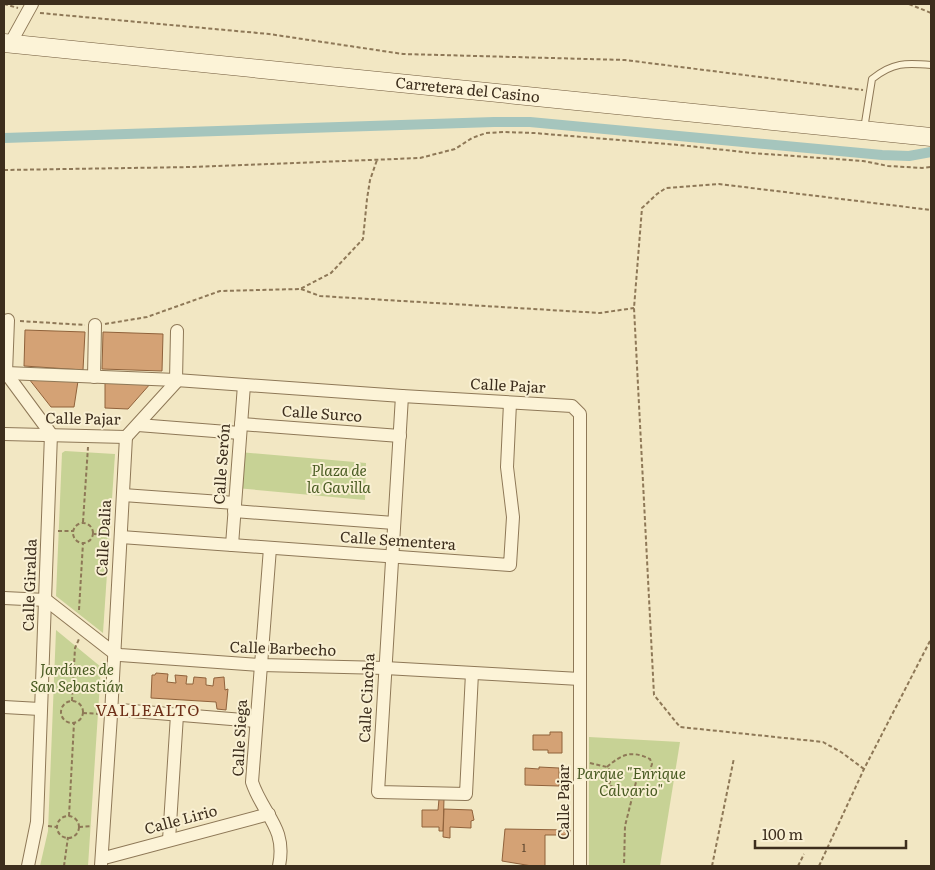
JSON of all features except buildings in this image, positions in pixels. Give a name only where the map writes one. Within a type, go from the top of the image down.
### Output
[{"type":"street","points":[[7,43],[30,8]]},
{"type":"street","name":"Carretera del Casino","points":[[7,43],[931,137]]},
{"type":"street","points":[[8,320],[6,373],[51,434]]},
{"type":"street","points":[[94,376],[95,325]]},
{"type":"street","points":[[6,373],[177,380],[177,330]]},
{"type":"street","name":"Calle Pajar","points":[[4,434],[126,437],[177,380],[572,406],[580,414],[580,866]]},
{"type":"street","name":"Calle Serón","points":[[232,545],[244,385]]},
{"type":"street","name":"Calle Cincha","points":[[402,396],[378,792],[466,794],[472,673]]},
{"type":"street","name":"Calle Sementera","points":[[121,536],[510,565],[513,517],[507,468],[510,403]]},
{"type":"street","name":"Calle Surco","points":[[138,424],[400,436]]},
{"type":"street","name":"Calle Giralda","points":[[28,866],[36,822],[51,434]]},
{"type":"street","name":"Calle Dalia","points":[[112,711],[126,437]]},
{"type":"street","points":[[123,494],[394,523]]},
{"type":"street","name":"Calle Siega","points":[[270,548],[252,782],[258,798],[276,826],[282,853],[279,866]]},
{"type":"street","points":[[4,598],[46,600]]},
{"type":"street","name":"Calle Barbecho","points":[[46,600],[114,647],[120,656],[261,665],[385,668],[580,680]]},
{"type":"street","points":[[4,707],[40,709]]},
{"type":"street","points":[[102,862],[112,711],[120,710],[256,721]]},
{"type":"street","points":[[169,840],[177,715]]},
{"type":"street","name":"Calle Lirio","points":[[102,862],[108,857],[269,814]]},
{"type":"lane","points":[[864,130],[872,79],[884,69],[898,65],[931,65]]},
{"type":"path","points":[[4,4],[269,34],[403,54],[625,60],[870,91]]},
{"type":"path","points":[[909,4],[931,13]]},
{"type":"path","points":[[4,170],[193,167],[420,158],[455,149],[472,138],[486,133],[505,132],[679,144],[888,166],[931,167]]},
{"type":"path","points":[[300,288],[330,273],[363,239],[370,180],[377,160]]},
{"type":"path","points":[[864,769],[823,742],[680,727],[654,695],[634,308],[642,208],[666,188],[719,184],[931,210]]},
{"type":"path","points":[[8,320],[95,325],[147,317],[220,291],[300,288],[320,296],[600,313],[634,308]]},
{"type":"path","points":[[83,522],[89,436]]},
{"type":"path","points":[[83,522],[91,526],[94,534],[88,542],[81,543],[75,539],[73,531],[76,525],[83,522]]},
{"type":"path","points":[[48,530],[73,531]]},
{"type":"path","points":[[94,534],[121,536]]},
{"type":"path","points":[[819,866],[864,769],[931,639]]},
{"type":"path","points":[[72,701],[78,702],[83,713],[80,719],[74,723],[66,721],[62,716],[62,708],[65,704],[72,701]]},
{"type":"path","points":[[83,713],[105,714],[112,711]]},
{"type":"path","points":[[69,816],[74,723]]},
{"type":"path","points":[[607,767],[616,759],[631,753],[640,754],[650,759],[652,764],[650,770],[636,782],[625,826],[624,866]]},
{"type":"path","points":[[712,866],[734,758]]},
{"type":"path","points":[[580,763],[607,767],[612,773],[609,785],[632,797]]},
{"type":"path","points":[[69,816],[76,820],[79,826],[76,834],[68,837],[60,833],[58,826],[62,819],[69,816]]},
{"type":"path","points":[[64,866],[68,837]]},
{"type":"path","points":[[798,866],[804,854]]},
{"type":"green space","name":"Jardínes de San Sebastián","points":[[65,451],[115,454],[103,633],[56,596],[62,453]]},
{"type":"green space","name":"Plaza de la Gavilla","points":[[239,452],[366,463],[365,500],[236,488]]},
{"type":"green space","name":"Jardínes de San Sebastián","points":[[56,630],[101,667],[88,866],[40,866],[48,831]]},
{"type":"green space","name":"Parque \"Enrique Calvario\"","points":[[589,737],[680,742],[660,866],[589,866]]},
{"type":"waterway","points":[[4,138],[530,122],[882,155],[909,156],[931,152]]},
{"type":"district","name":"VALLEALTO","points":[[148,710]]}]
